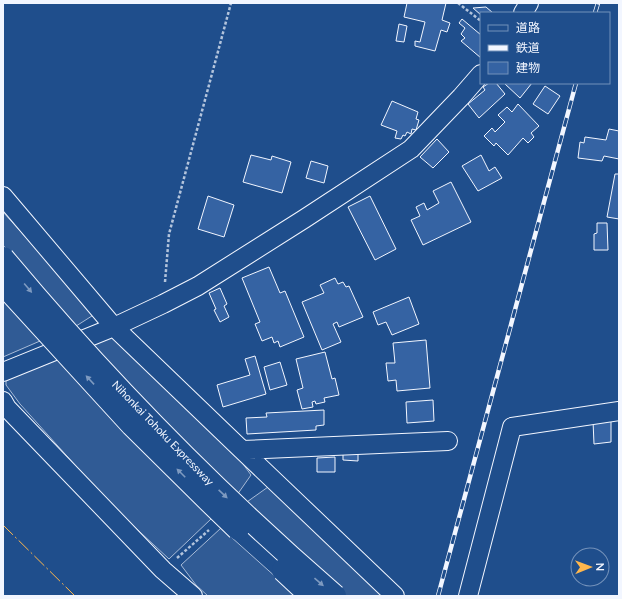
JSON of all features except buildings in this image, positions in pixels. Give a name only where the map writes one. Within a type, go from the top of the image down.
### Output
[{"type":"highway","name":"Nihonkai Tohoku Expressway","points":[[3,258],[33,294],[134,405],[210,481],[303,569],[335,596]]},
{"type":"highway","name":"Nihonkai Tohoku Expressway","points":[[3,284],[132,425],[213,505],[311,596]]},
{"type":"street","points":[[524,12],[529,3]]},
{"type":"street","points":[[3,372],[114,327],[198,286],[411,149],[461,98],[480,75]]},
{"type":"street","points":[[3,196],[114,327],[395,596]]},
{"type":"street","points":[[3,401],[12,413],[163,570],[193,596]]},
{"type":"street","points":[[468,596],[512,427],[619,411]]},
{"type":"street","points":[[242,450],[448,441]]},
{"type":"path","points":[[163,304],[169,234],[231,3]]},
{"type":"path","points":[[458,3],[480,20]]},
{"type":"shaded area","points":[[3,212],[95,314],[73,328],[3,245]]},
{"type":"shaded area","points":[[3,296],[40,341],[3,357]]},
{"type":"shaded area","points":[[114,335],[238,457],[251,475],[237,495],[87,344]]},
{"type":"shaded area","points":[[55,356],[211,519],[169,559],[112,506],[20,404],[6,385],[6,379]]},
{"type":"shaded area","points":[[268,487],[390,596],[345,596],[244,504]]},
{"type":"shaded area","points":[[221,528],[297,596],[208,596],[196,585],[181,565]]},
{"type":"railway","points":[[595,12],[598,3]]},
{"type":"railway","points":[[438,596],[576,84]]},
{"type":"power","points":[[3,525],[75,596]]}]
